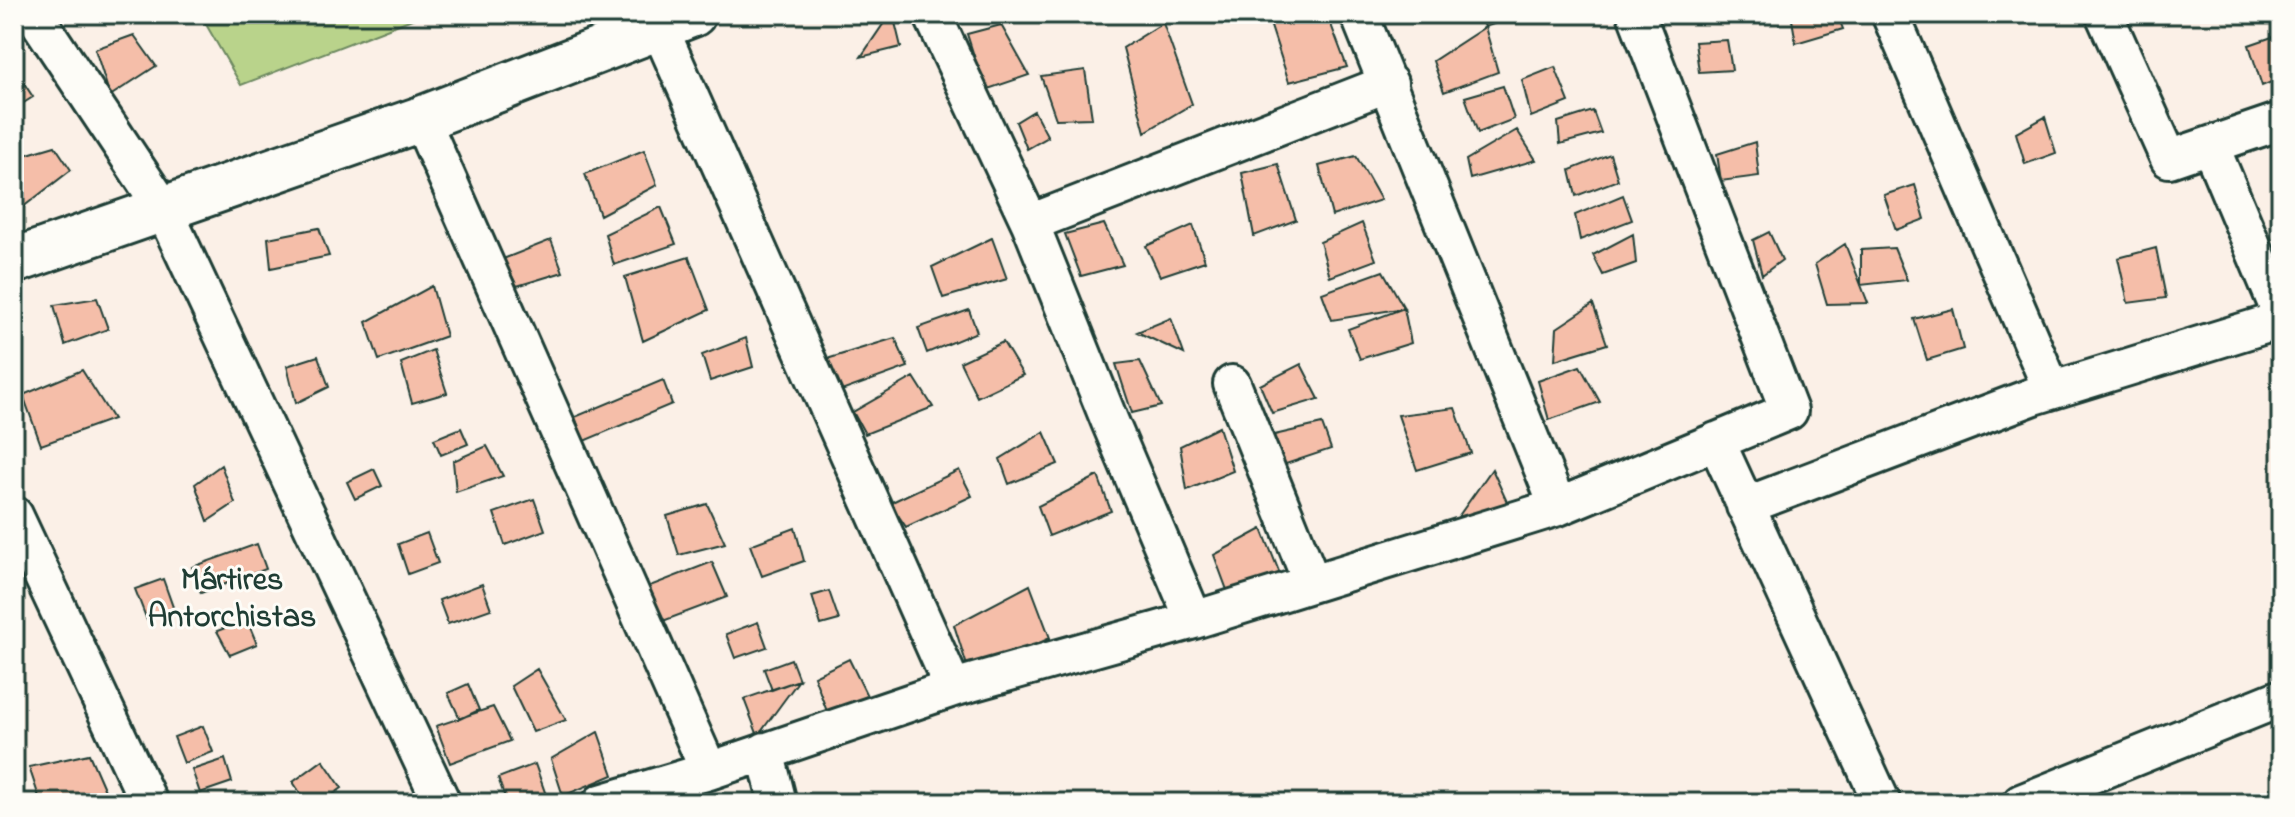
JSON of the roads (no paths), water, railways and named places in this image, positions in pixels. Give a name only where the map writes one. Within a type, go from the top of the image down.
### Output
[{"type":"street","points":[[34,14],[163,208],[442,803]]},
{"type":"street","points":[[932,14],[1030,223],[1194,620]]},
{"type":"street","points":[[1359,14],[1558,507]]},
{"type":"street","points":[[601,803],[709,771],[953,688],[1194,620],[1558,507],[1789,411],[1636,14]]},
{"type":"street","points":[[1890,14],[2052,390]]},
{"type":"street","points":[[2104,14],[2169,159],[2281,121]]},
{"type":"street","points":[[14,261],[421,119],[676,20],[953,688]]},
{"type":"street","points":[[1030,223],[1389,83]]},
{"type":"street","points":[[421,119],[709,771]]},
{"type":"street","points":[[1745,506],[2052,390],[2281,317],[2210,145]]},
{"type":"street","points":[[1232,384],[1312,583]]},
{"type":"street","points":[[1716,441],[1882,803]]},
{"type":"street","points":[[14,515],[149,803]]},
{"type":"street","points":[[2021,803],[2281,698]]},
{"type":"street","points":[[765,751],[778,803]]},
{"type":"district","name":"Mártires Antorchistas","points":[[232,596]]}]
